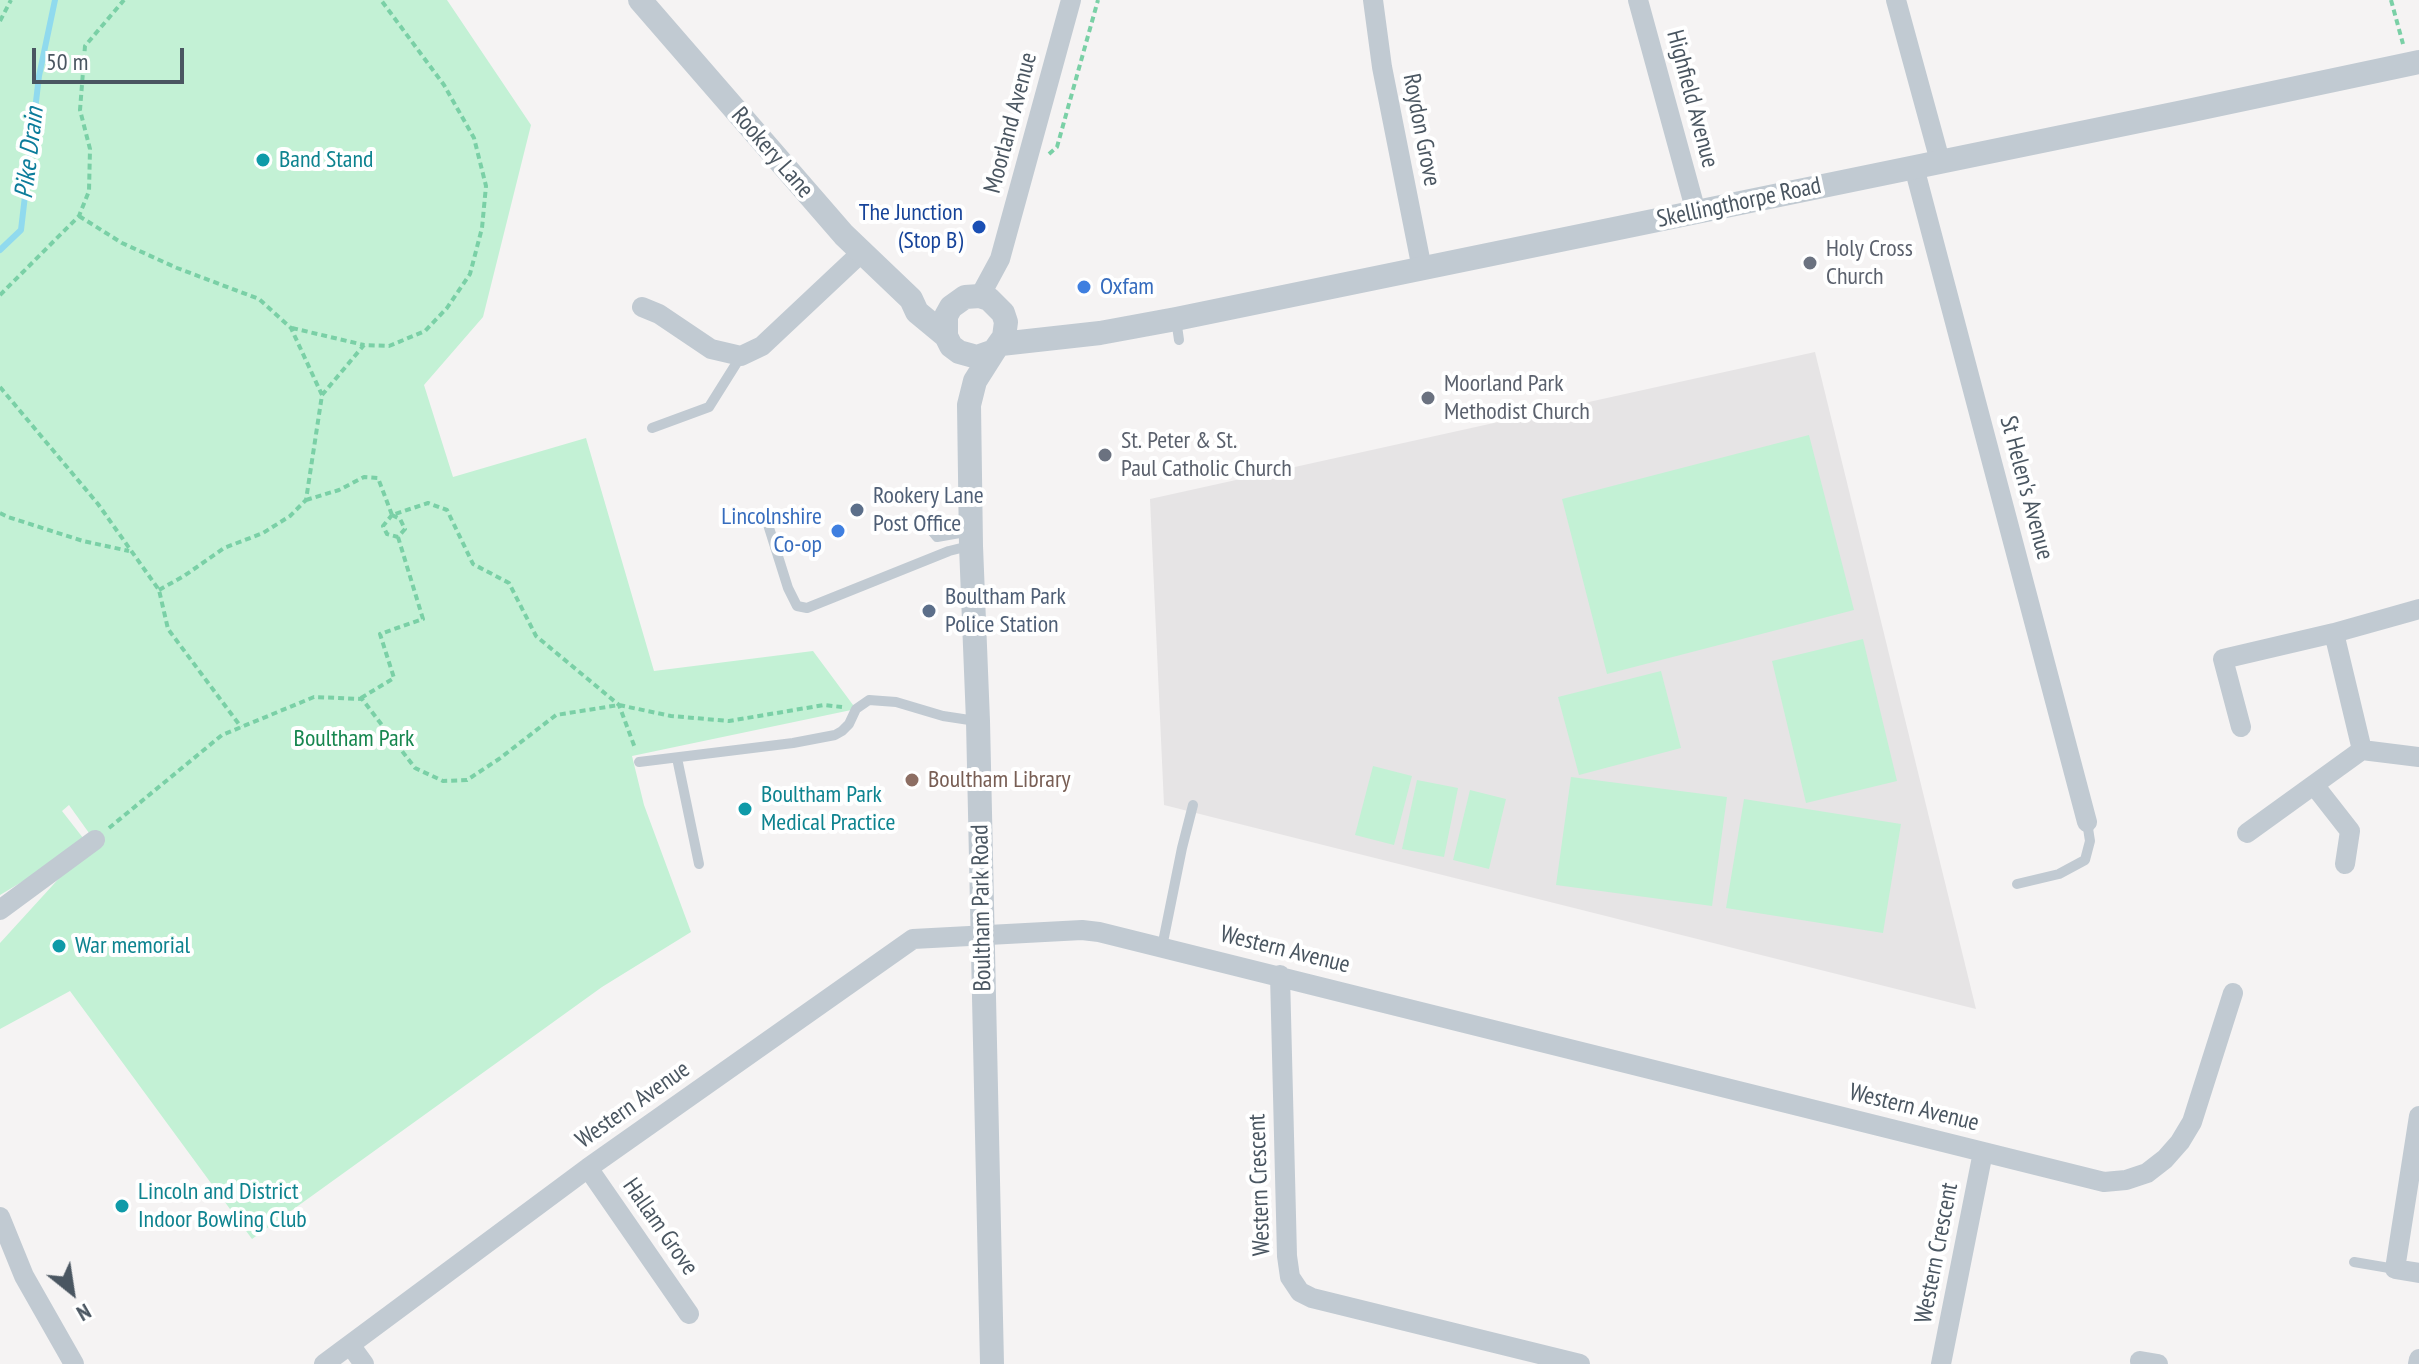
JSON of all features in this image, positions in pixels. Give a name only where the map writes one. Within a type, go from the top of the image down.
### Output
[{"type":"street","name":"Rookery Lane","points":[[641,0],[861,253],[911,299],[917,312],[952,344]]},
{"type":"street","name":"Moorland Avenue","points":[[1001,332],[1000,259],[1071,0]]},
{"type":"street","name":"Roydon Grove","points":[[1373,0],[1382,67],[1422,269]]},
{"type":"street","name":"Highfield Avenue","points":[[1638,0],[1696,212]]},
{"type":"street","points":[[1896,0],[1940,161]]},
{"type":"street","name":"Skellingthorpe Road","points":[[1001,332],[1059,339],[1177,330],[1422,269],[2414,63]]},
{"type":"street","name":"St Helen's Avenue","points":[[1914,167],[2087,822]]},
{"type":"street","points":[[642,307],[659,314],[711,349],[741,356],[762,346],[861,253]]},
{"type":"street","name":"Moorland Avenue","points":[[969,298],[1000,259]]},
{"type":"street","points":[[969,298],[946,316],[969,405]]},
{"type":"street","points":[[911,299],[989,299],[1001,332],[975,381],[969,405]]},
{"type":"street","points":[[952,344],[977,357],[1001,332]]},
{"type":"street","name":"Boultham Park Road","points":[[969,405],[992,1364]]},
{"type":"street","points":[[2241,727],[2223,659],[2419,609]]},
{"type":"street","points":[[2334,633],[2362,750]]},
{"type":"street","points":[[2247,833],[2362,750],[2419,757]]},
{"type":"street","points":[[2314,785],[2350,831],[2345,864]]},
{"type":"street","points":[[0,910],[95,840]]},
{"type":"street","name":"Western Avenue","points":[[324,1364],[588,1168],[913,939],[1082,930],[1099,932],[2104,1182],[2126,1180],[2147,1173],[2180,1142],[2192,1122],[2233,993]]},
{"type":"street","name":"Western Crescent","points":[[1280,975],[1287,1256],[1290,1277],[1300,1292],[1312,1298],[1580,1364]]},
{"type":"street","points":[[2419,1116],[2395,1269],[2419,1273]]},
{"type":"street","name":"Western Crescent","points":[[1941,1364],[1983,1152]]},
{"type":"street","name":"Hallam Grove","points":[[588,1168],[689,1314]]},
{"type":"street","points":[[0,1217],[24,1276],[74,1364]]},
{"type":"street","points":[[351,1346],[364,1364]]},
{"type":"lane","points":[[652,428],[709,407],[741,356]]},
{"type":"lane","points":[[765,515],[788,588],[797,606],[807,608],[949,551],[971,539]]},
{"type":"lane","points":[[923,520],[937,537],[971,539]]},
{"type":"lane","points":[[639,762],[835,735],[849,724],[856,709],[869,700],[896,702],[962,720],[978,721]]},
{"type":"lane","points":[[677,758],[699,864]]},
{"type":"lane","points":[[1162,947],[1193,805]]},
{"type":"lane","points":[[2017,884],[2059,874],[2085,860],[2090,841],[2087,822]]},
{"type":"lane","points":[[2354,1262],[2395,1269]]},
{"type":"path","points":[[0,21],[11,0]]},
{"type":"path","points":[[0,295],[79,216],[89,191],[90,149],[80,110],[85,46],[124,0]]},
{"type":"path","points":[[291,328],[364,345],[389,346],[425,331],[447,308],[470,274],[482,228],[486,186],[474,138],[444,85],[381,0]]},
{"type":"path","points":[[1024,172],[1057,147],[1098,0]]},
{"type":"path","points":[[2391,0],[2414,63]]},
{"type":"path","points":[[79,216],[122,243],[259,299],[291,328],[322,395]]},
{"type":"path","points":[[306,500],[322,395],[364,345]]},
{"type":"path","points":[[0,387],[98,504],[159,590],[168,629],[241,727]]},
{"type":"path","points":[[159,590],[224,548],[263,533],[290,516],[306,500],[339,490],[364,477],[378,478],[392,515],[400,519],[405,529],[398,537]]},
{"type":"path","points":[[398,537],[387,534],[383,526],[392,515],[428,503],[447,510],[473,564],[509,583],[536,636],[619,705],[635,748]]},
{"type":"path","points":[[0,513],[83,541],[132,552]]},
{"type":"path","points":[[95,840],[222,735],[314,697],[360,699],[394,678],[380,634],[423,619],[398,537]]},
{"type":"path","points":[[360,699],[387,729],[415,768],[443,781],[467,780],[556,715],[619,705],[671,716],[729,721],[824,705],[856,709]]},
{"type":"shaded area","points":[[1815,352],[1976,1009],[1164,805],[1150,499]]},
{"type":"green space","name":"Boultham Park","points":[[0,0],[447,0],[531,125],[483,317],[424,385],[453,477],[586,438],[654,671],[813,651],[856,709],[632,756],[644,805],[691,932],[602,987],[252,1239],[70,991],[0,1029],[0,943],[94,840],[69,805],[62,811],[87,843],[0,895]]},
{"type":"green space","points":[[1809,435],[1854,610],[1607,674],[1562,499]]},
{"type":"green space","points":[[1863,639],[1897,781],[1806,803],[1772,661]]},
{"type":"green space","points":[[1661,671],[1681,748],[1579,775],[1558,697]]},
{"type":"green space","points":[[1373,766],[1412,776],[1394,845],[1355,835]]},
{"type":"green space","points":[[1571,777],[1727,797],[1712,906],[1556,885]]},
{"type":"green space","points":[[1417,780],[1458,788],[1444,857],[1402,849]]},
{"type":"green space","points":[[1470,790],[1506,799],[1489,869],[1453,860]]},
{"type":"green space","points":[[1744,799],[1901,824],[1883,933],[1726,908]]},
{"type":"waterway","name":"Pike Drain","points":[[0,250],[21,230],[39,76],[55,0]]},
{"type":"place","name":"Band Stand","points":[[263,160]]},
{"type":"place","name":"The Junction (Stop B)","points":[[979,227]]},
{"type":"place","name":"Holy Cross Church","points":[[1810,263]]},
{"type":"place","name":"Oxfam","points":[[1084,287]]},
{"type":"place","name":"Moorland Park Methodist Church","points":[[1428,398]]},
{"type":"place","name":"St. Peter & St. Paul Catholic Church","points":[[1105,455]]},
{"type":"place","name":"Rookery Lane Post Office","points":[[857,510]]},
{"type":"place","name":"Lincolnshire Co-op","points":[[838,531]]},
{"type":"place","name":"Boultham Park Police Station","points":[[929,611]]},
{"type":"place","name":"Boultham Library","points":[[912,780]]},
{"type":"place","name":"Boultham Park Medical Practice","points":[[745,809]]},
{"type":"place","name":"War memorial","points":[[59,946]]},
{"type":"place","name":"Lincoln and District Indoor Bowling Club","points":[[122,1206]]}]
